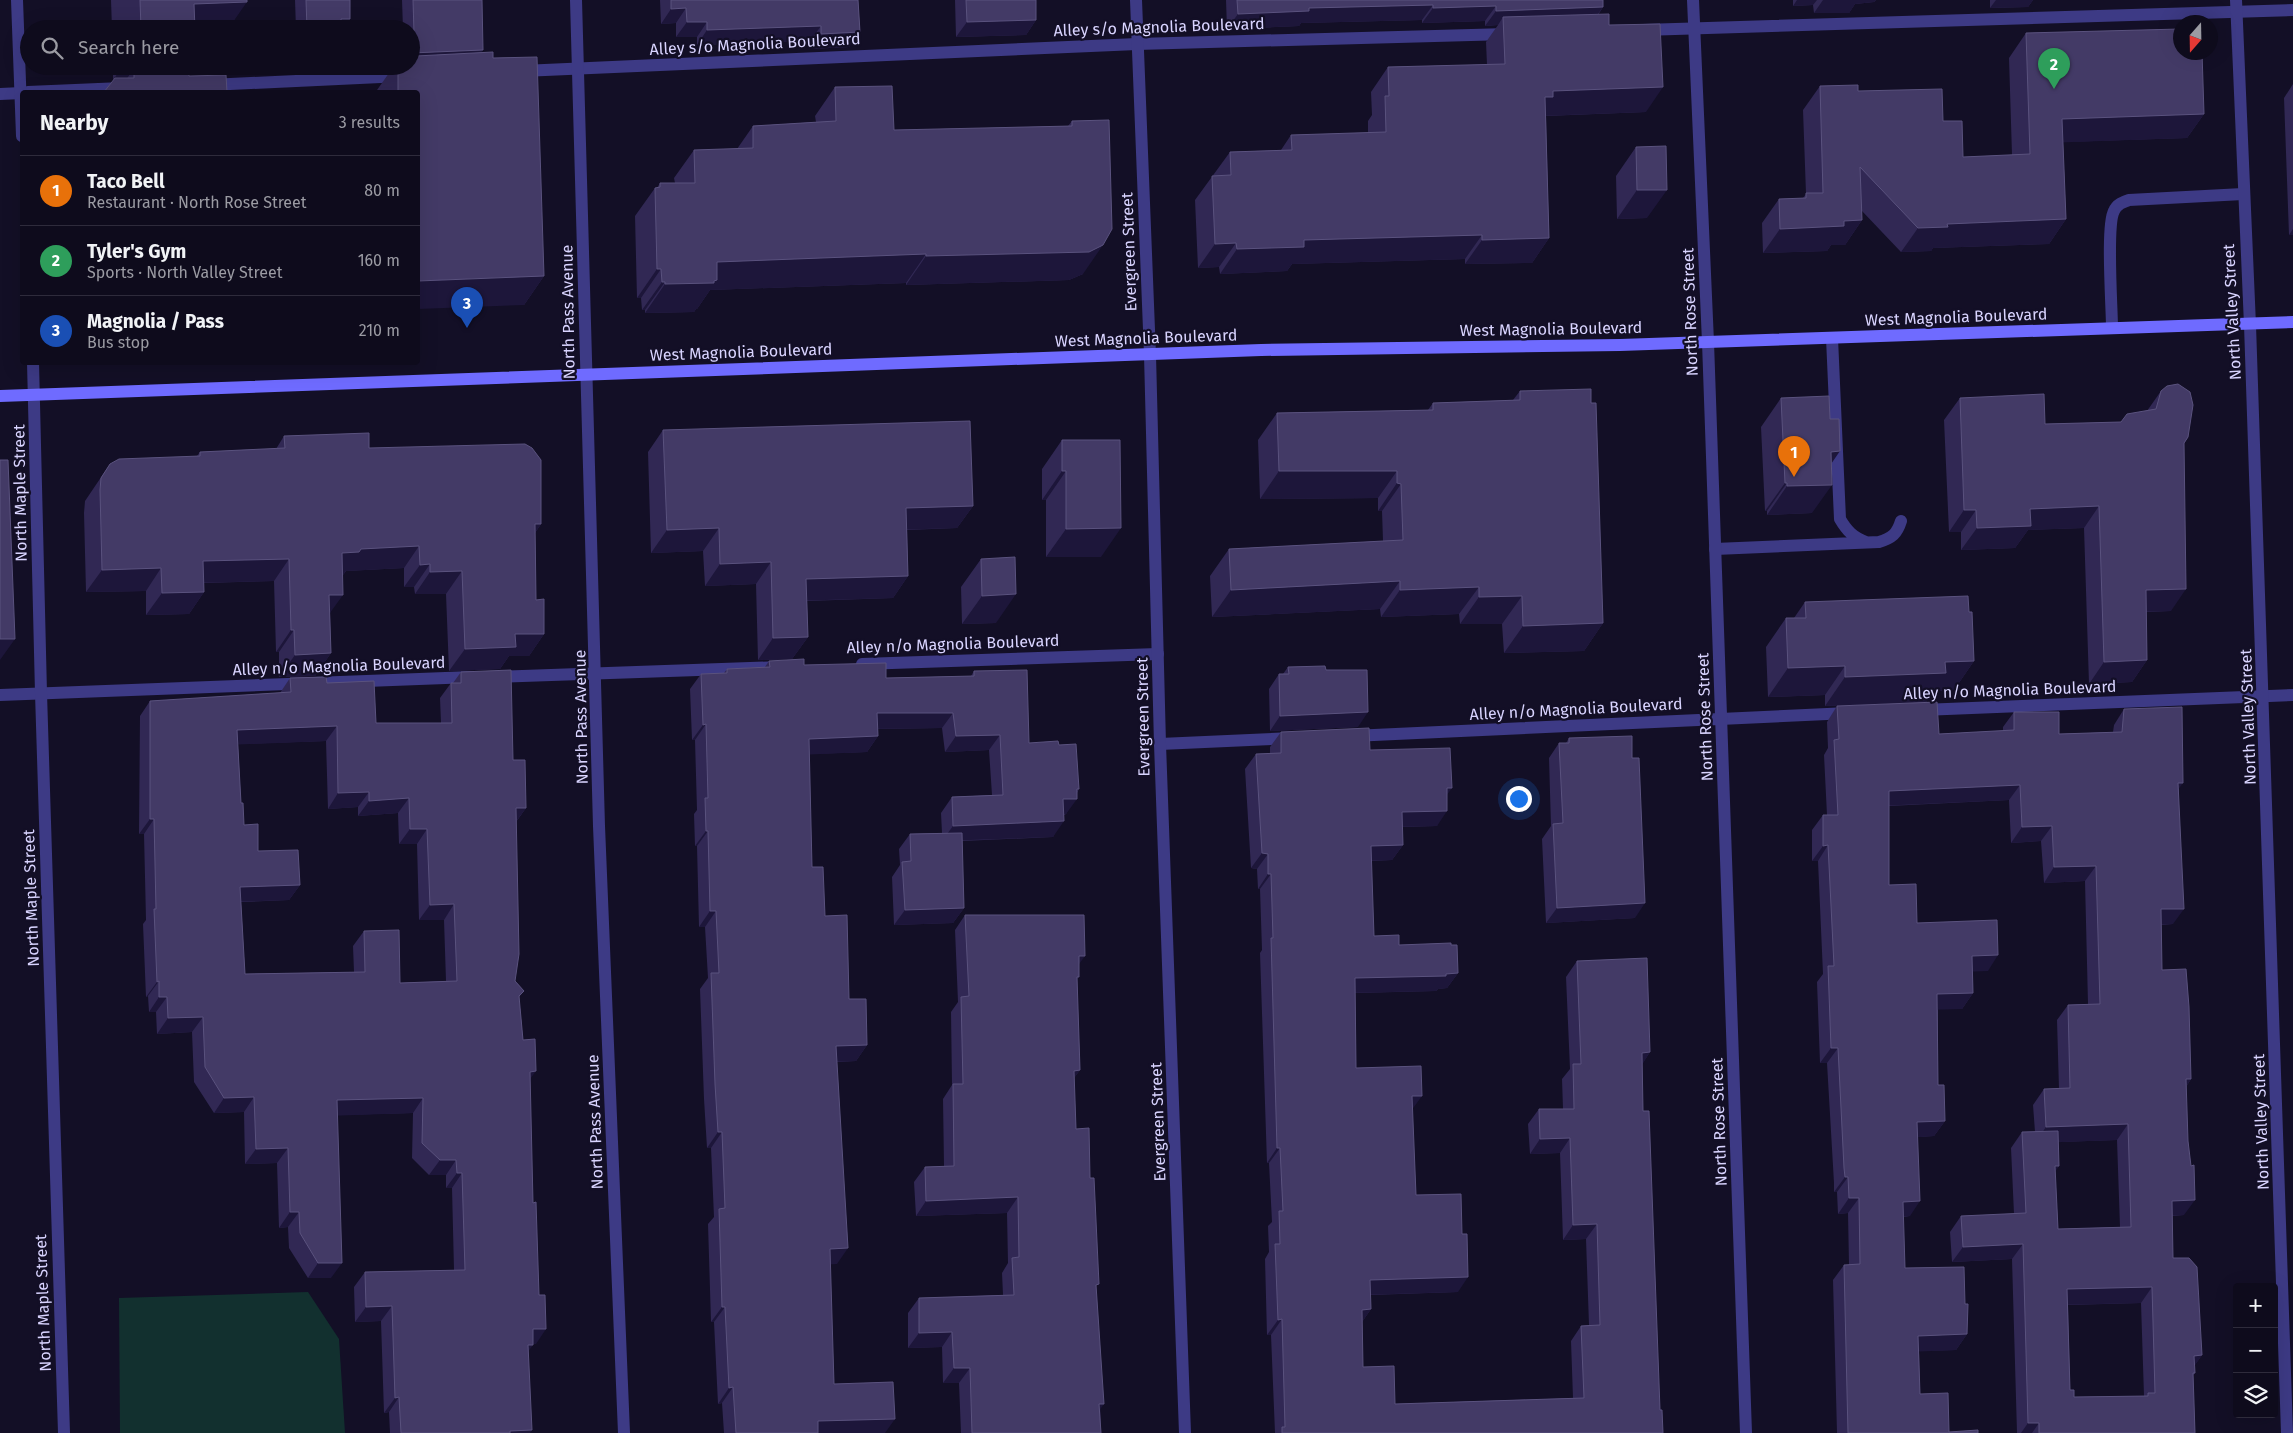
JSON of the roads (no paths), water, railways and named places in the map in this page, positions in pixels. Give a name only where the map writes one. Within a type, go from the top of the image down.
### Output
[{"type":"main road","name":"West Magnolia Boulevard","points":[[0,396],[1271,350],[1708,342],[2250,325],[2293,322]]},
{"type":"street","points":[[18,0],[20,31]]},
{"type":"street","name":"North Pass Avenue","points":[[576,0],[599,826],[624,1433]]},
{"type":"street","name":"Evergreen Street","points":[[1136,0],[1150,355],[1160,744],[1185,1433]]},
{"type":"street","name":"North Rose Street","points":[[1693,0],[1716,549],[1746,1433]]},
{"type":"street","points":[[1634,30],[2236,6],[2293,10]]},
{"type":"street","name":"North Valley Street","points":[[2236,6],[2250,325],[2287,1433]]},
{"type":"street","name":"Alley s/o Magnolia Boulevard","points":[[511,72],[1137,44],[1525,33]]},
{"type":"street","points":[[23,75],[24,90]]},
{"type":"street","points":[[200,85],[414,76]]},
{"type":"street","points":[[89,90],[133,88]]},
{"type":"street","points":[[0,94],[20,93]]},
{"type":"street","points":[[2112,328],[2111,228],[2114,210],[2120,203],[2129,200],[2243,194]]},
{"type":"street","points":[[1832,338],[1840,518],[1845,528],[1854,537],[1866,542]]},
{"type":"street","name":"North Maple Street","points":[[33,365],[40,694],[64,1433]]},
{"type":"street","points":[[1716,549],[1879,542],[1890,539],[1898,531],[1901,521]]},
{"type":"street","name":"Alley n/o Magnolia Boulevard","points":[[852,664],[1158,654]]},
{"type":"street","name":"Alley n/o Magnolia Boulevard","points":[[0,695],[793,666]]},
{"type":"street","name":"Alley n/o Magnolia Boulevard","points":[[1908,711],[2293,695]]},
{"type":"street","name":"Alley n/o Magnolia Boulevard","points":[[1339,736],[1859,713]]},
{"type":"street","points":[[1160,744],[1309,738]]},
{"type":"place","name":"Tyler's Gym","points":[[2054,89]]},
{"type":"place","name":"Magnolia / Pass","points":[[467,328]]},
{"type":"place","name":"Taco Bell","points":[[1794,477]]}]
